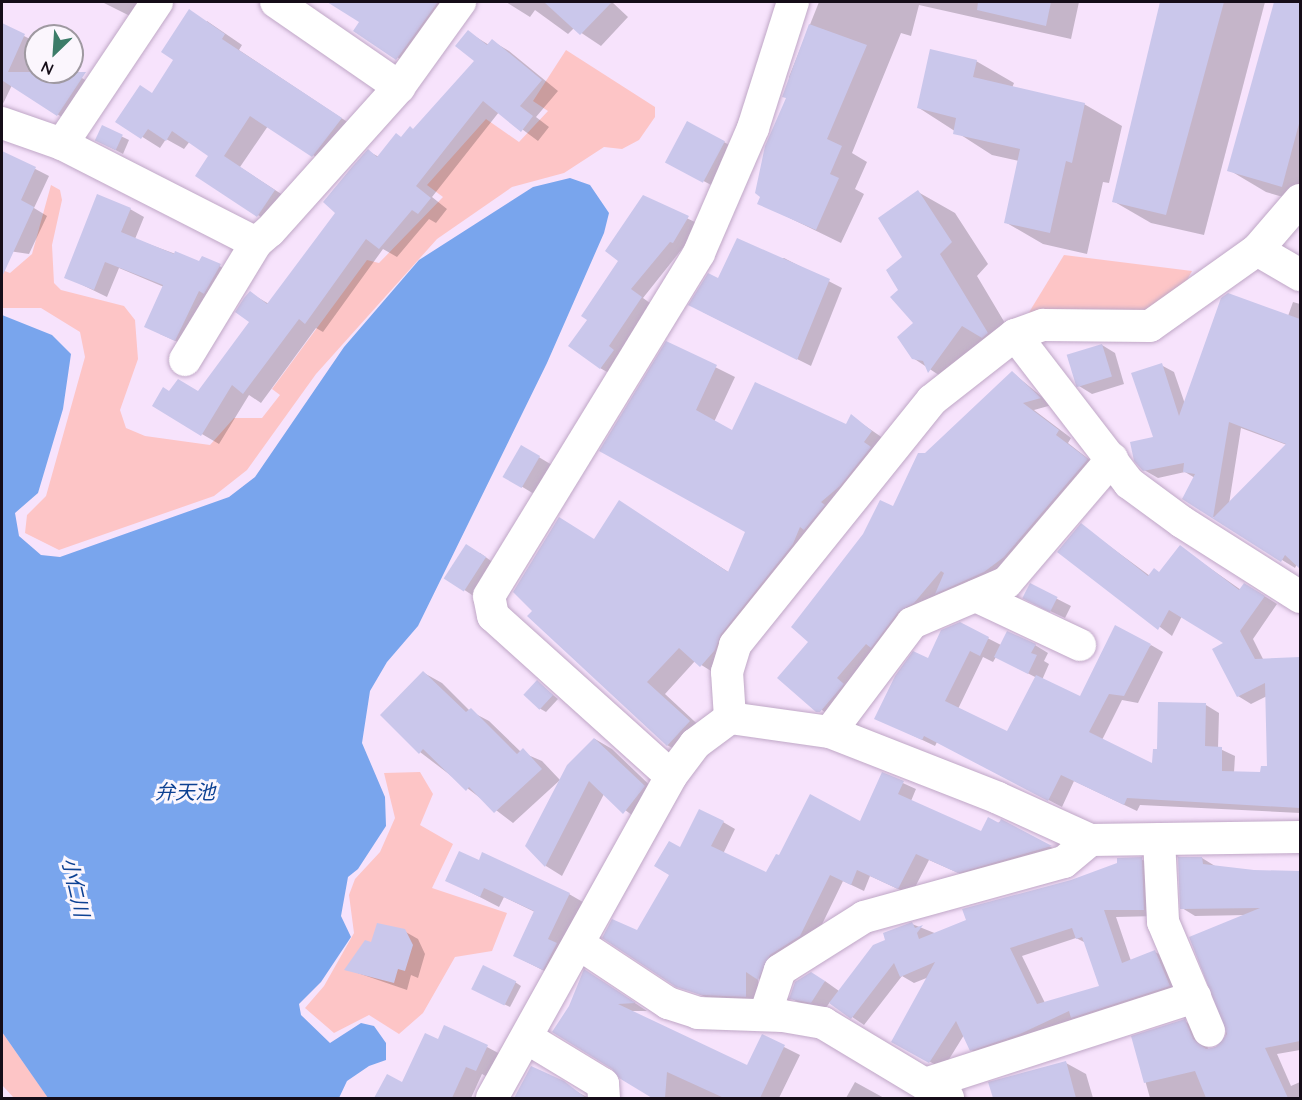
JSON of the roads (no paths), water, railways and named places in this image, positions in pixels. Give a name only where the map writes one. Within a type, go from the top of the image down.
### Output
[{"type":"street","points":[[62,144],[157,2]]},
{"type":"street","points":[[276,2],[399,87]]},
{"type":"street","points":[[185,360],[256,243],[270,231],[399,87],[460,2]]},
{"type":"street","points":[[671,776],[493,616],[489,596],[699,253],[753,128],[793,2]]},
{"type":"street","points":[[2,123],[62,144],[256,243]]},
{"type":"street","points":[[730,718],[727,672],[735,645],[932,399],[1015,335],[1043,325],[1150,326],[1257,250],[1300,200]]},
{"type":"street","points":[[1257,250],[1300,275]]},
{"type":"street","points":[[1015,335],[1130,483],[1182,522],[1300,597]]},
{"type":"street","points":[[830,732],[912,623],[1007,582],[1112,459]]},
{"type":"street","points":[[976,596],[1080,645]]},
{"type":"street","points":[[492,1098],[671,776],[694,744],[730,718],[830,732],[998,798],[1090,840],[1300,837]]},
{"type":"street","points":[[1159,839],[1163,922],[1209,1031]]},
{"type":"street","points":[[765,1015],[780,970],[864,917],[1064,862],[1090,840]]},
{"type":"street","points":[[579,944],[668,1003],[698,1013],[765,1015],[823,1023],[936,1091],[1195,997]]},
{"type":"street","points":[[527,1038],[603,1084],[604,1098]]},
{"type":"water","name":"弁天池","points":[[570,178],[590,185],[609,213],[604,233],[547,363],[418,626],[387,662],[370,691],[362,743],[385,797],[386,826],[358,869],[348,877],[341,916],[351,937],[321,982],[299,1004],[301,1015],[330,1043],[361,1023],[374,1026],[386,1043],[386,1060],[369,1066],[347,1081],[339,1098],[48,1098],[2,1032],[2,315],[52,335],[71,354],[63,409],[38,493],[15,513],[19,536],[41,555],[60,557],[229,497],[255,477],[344,347],[419,260],[533,187]]},
{"type":"water label","name":"小仁川","points":[[76,887]]}]
